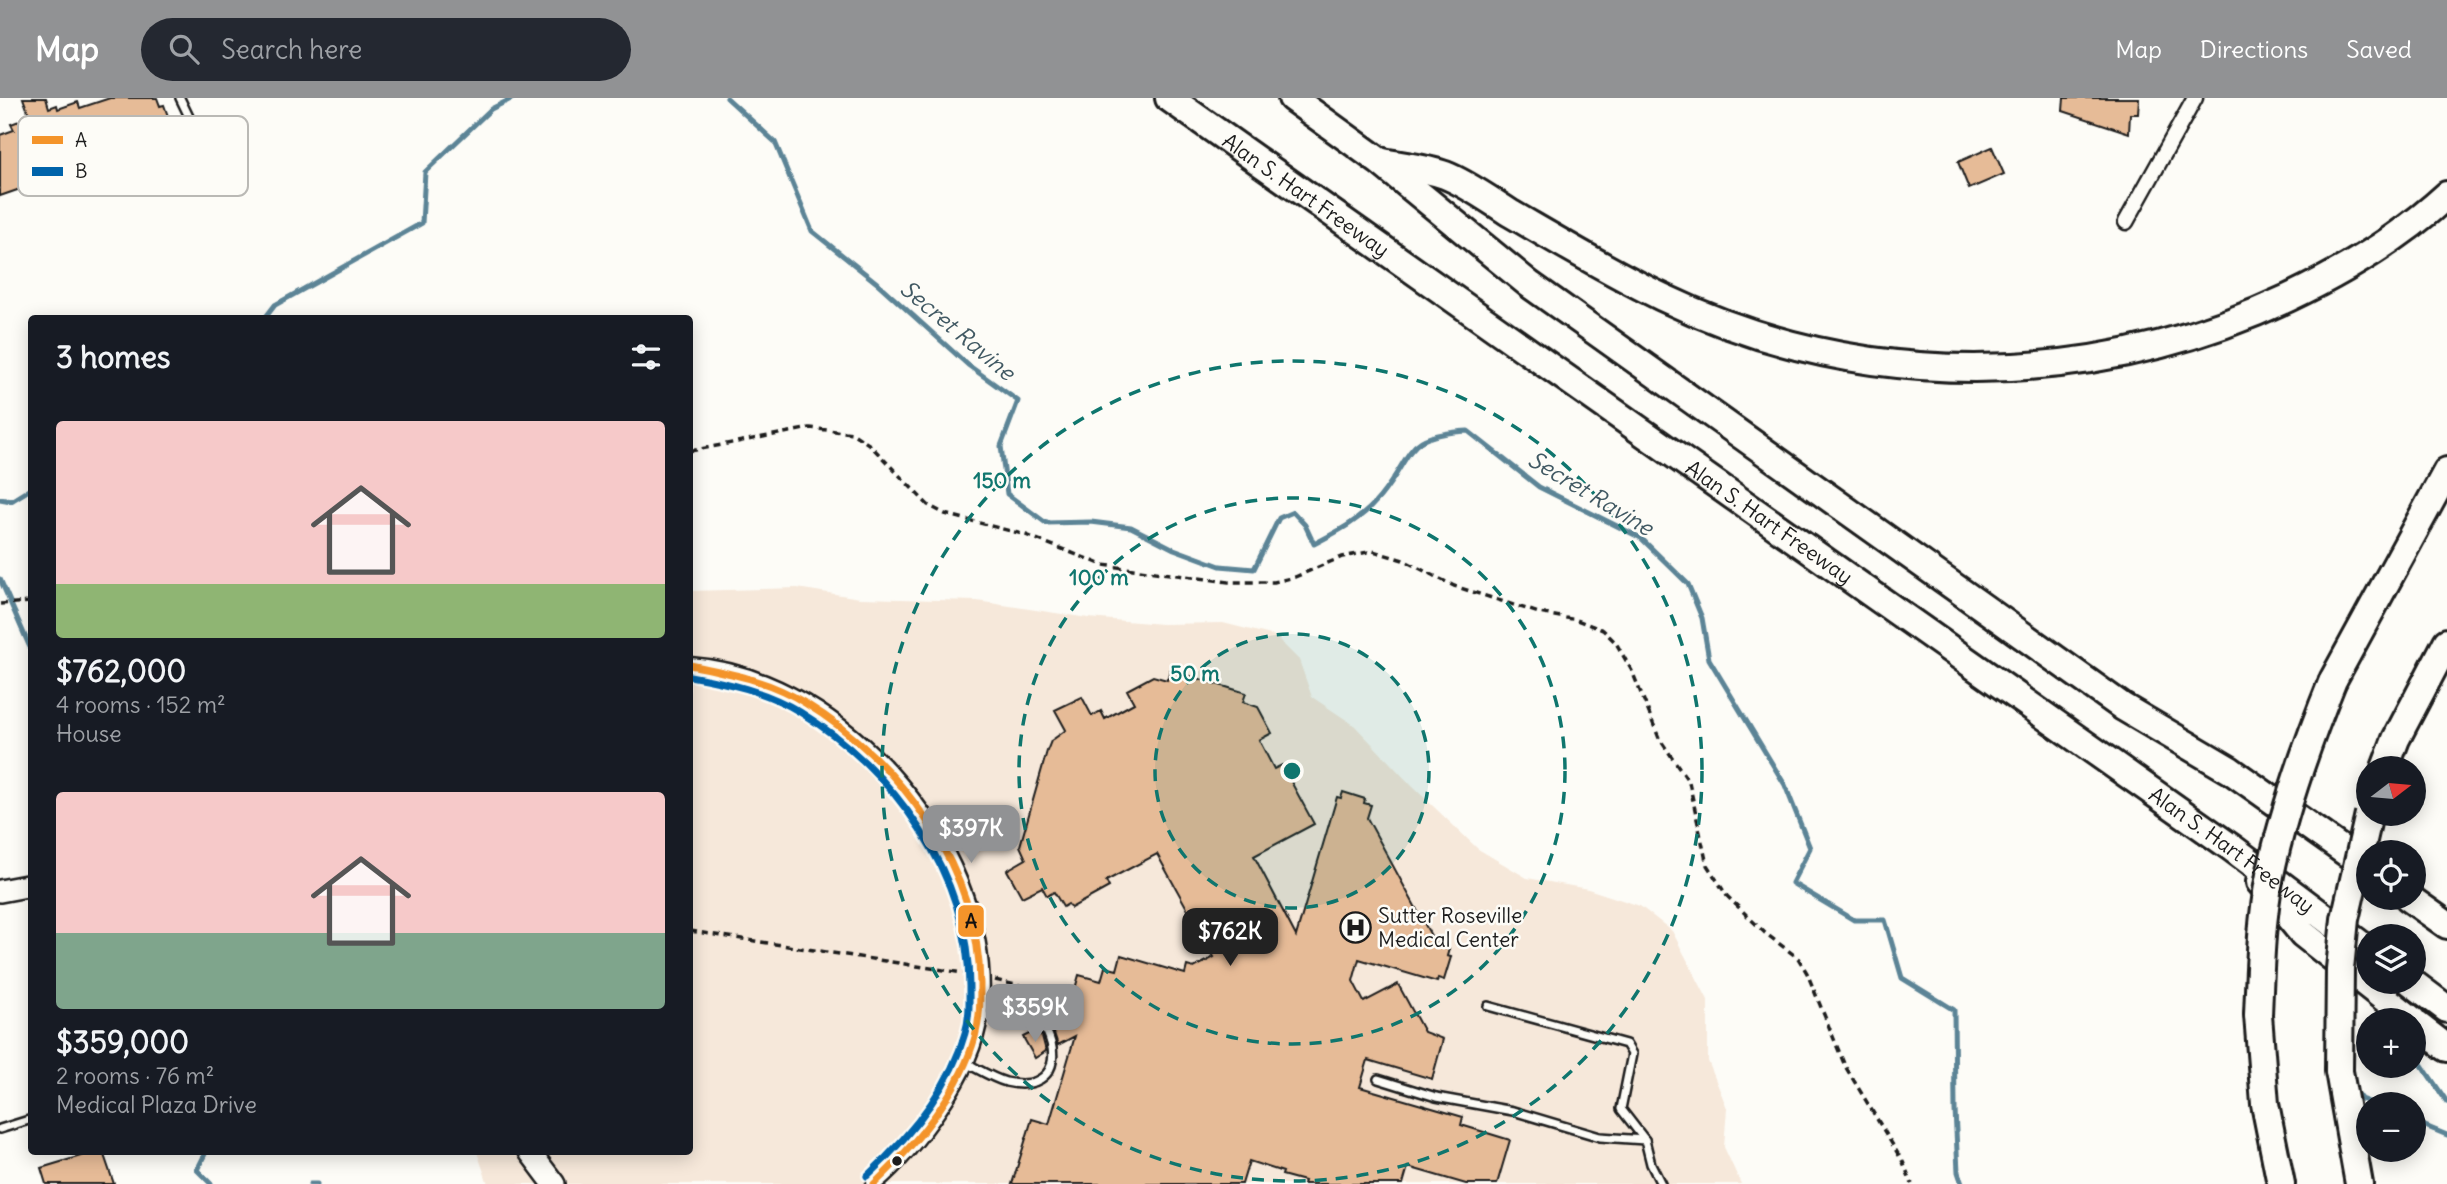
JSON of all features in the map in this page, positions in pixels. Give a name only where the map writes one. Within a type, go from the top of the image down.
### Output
[{"type":"highway","name":"Alan S. Hart Freeway","points":[[1169,98],[2232,848],[2356,941]]},
{"type":"highway","points":[[1292,98],[1379,161],[1540,292],[2123,708],[2230,771],[2356,860]]},
{"type":"highway","points":[[1379,161],[1446,175],[1592,261],[1664,298],[1721,321],[1776,340],[1829,353],[1895,364],[1941,367],[2007,369],[2071,363],[2134,351],[2193,335],[2254,313],[2344,270],[2386,243],[2447,195]]},
{"type":"highway","points":[[2281,1184],[2265,1104],[2258,1015],[2263,933],[2270,877],[2300,764],[2333,680],[2447,471]]},
{"type":"highway","points":[[2390,756],[2447,642]]},
{"type":"highway","points":[[2359,1184],[2339,1071],[2339,982],[2345,919],[2366,826]]},
{"type":"highway","points":[[2232,848],[2303,934],[2396,1008]]},
{"type":"highway","points":[[2426,910],[2447,925]]},
{"type":"highway","points":[[2426,993],[2447,1009]]},
{"type":"highway","points":[[2426,1032],[2447,1048]]},
{"type":"street","points":[[2126,222],[2195,98]]},
{"type":"street","points":[[693,665],[735,673],[783,691],[834,722],[880,760],[930,822],[948,854],[967,903],[981,977],[977,1030],[946,1098],[908,1152],[874,1184]]},
{"type":"street","points":[[0,891],[28,886]]},
{"type":"street","points":[[532,1155],[554,1184]]},
{"type":"lane","points":[[180,98],[189,116]]},
{"type":"lane","points":[[1488,1006],[1626,1044],[1632,1054],[1621,1109],[1645,1140],[1651,1164],[1661,1184]]},
{"type":"lane","points":[[964,1063],[1004,1082],[1030,1082],[1047,1074],[1054,1054],[1047,1032],[1037,1026],[980,1015]]},
{"type":"lane","points":[[1378,1079],[1436,1097],[1513,1111],[1600,1137],[1645,1140]]},
{"type":"lane","points":[[0,1129],[28,1120]]},
{"type":"path","points":[[693,449],[810,428],[852,433],[870,445],[928,505],[945,513],[1026,535],[1103,565],[1229,582],[1274,582],[1296,577],[1342,557],[1373,551],[1403,560],[1454,586],[1539,613],[1577,620],[1603,630],[1616,643],[1632,671],[1659,738],[1689,782],[1707,865],[1727,896],[1765,933],[1798,958],[1807,973],[1845,1066],[1903,1162],[1912,1184]]},
{"type":"path","points":[[0,604],[28,602]]},
{"type":"path","points":[[693,931],[949,970],[1064,997]]},
{"type":"shaded area","points":[[797,588],[860,598],[977,601],[1088,618],[1162,624],[1223,623],[1275,636],[1299,660],[1312,697],[1354,725],[1411,785],[1478,849],[1527,878],[1588,889],[1640,906],[1672,931],[1708,1000],[1708,1061],[1727,1108],[1724,1147],[1741,1184],[488,1184],[478,1155],[693,1155],[693,591]]},
{"type":"building","points":[[23,98],[46,98],[49,108],[57,105],[58,109],[78,102],[80,108],[110,98],[157,98],[160,106],[164,105],[168,116],[30,116]]},
{"type":"building","points":[[2064,98],[2139,98],[2138,114],[2130,114],[2129,133],[2063,111]]},
{"type":"building","points":[[18,121],[18,190],[0,196],[0,135],[14,130],[11,124]]},
{"type":"building","points":[[1992,147],[2004,174],[1969,189],[1958,162]]},
{"type":"building","name":"Sutter Roseville Medical Center","points":[[1170,670],[1246,693],[1243,702],[1258,707],[1272,733],[1259,740],[1274,769],[1282,765],[1314,824],[1254,856],[1296,936],[1337,797],[1341,798],[1343,792],[1365,799],[1364,803],[1371,805],[1367,818],[1436,945],[1449,949],[1447,956],[1451,957],[1444,980],[1438,978],[1437,982],[1359,959],[1353,981],[1364,1002],[1398,984],[1424,1032],[1443,1039],[1432,1079],[1368,1060],[1360,1087],[1463,1117],[1461,1125],[1510,1140],[1497,1184],[1466,1184],[1408,1167],[1403,1184],[1303,1184],[1304,1181],[1282,1175],[1283,1172],[1249,1161],[1242,1184],[1012,1184],[1032,1119],[1049,1124],[1075,1036],[1058,1045],[1053,1030],[1046,1025],[1068,1013],[1079,975],[1101,981],[1105,967],[1117,970],[1121,955],[1185,974],[1187,966],[1194,968],[1214,957],[1157,854],[1106,881],[1109,887],[1071,908],[1068,904],[1063,907],[1054,892],[1047,896],[1042,887],[1022,897],[1007,870],[1026,859],[1020,846],[1047,751],[1051,741],[1066,730],[1055,710],[1082,697],[1092,716],[1101,711],[1105,719],[1134,703],[1127,690],[1153,676],[1167,680]]},
{"type":"building","points":[[1033,1032],[1042,1036],[1046,1051],[1035,1058],[1023,1037]]},
{"type":"building","points":[[84,1155],[104,1155],[114,1184],[46,1184],[41,1168]]},
{"type":"waterway","name":"Secret Ravine","points":[[267,315],[275,305],[422,223],[425,172],[491,109],[513,98]]},
{"type":"waterway","name":"Secret Ravine","points":[[727,98],[775,142],[812,231],[877,283],[968,365],[1018,401],[1001,446],[1007,494],[1046,523],[1091,522],[1131,527],[1174,549],[1220,566],[1254,569],[1279,518],[1293,512],[1305,525],[1314,544],[1366,512],[1420,442],[1446,433],[1468,431],[1539,487],[1641,538],[1688,584],[1702,618],[1709,659],[1785,785],[1810,848],[1792,883],[1854,920],[1885,920],[1902,978],[1954,1010],[1955,1110],[1958,1172],[1962,1184]]},
{"type":"waterway","name":"Secret Ravine","points":[[0,499],[11,501],[28,490]]},
{"type":"waterway","points":[[0,579],[28,643]]},
{"type":"waterway","points":[[2426,1071],[2447,1102]]},
{"type":"waterway","points":[[2426,1126],[2447,1135]]},
{"type":"waterway","points":[[204,1155],[197,1170],[211,1184]]},
{"type":"waterway","points":[[310,1184],[317,1184]]},
{"type":"transit line","name":"A","points":[[693,666],[764,683],[792,695],[840,727],[873,755],[902,787],[928,822],[950,860],[966,900],[976,942],[980,984],[979,1017],[975,1037],[958,1078],[934,1117],[874,1184]]},
{"type":"transit line","name":"B","points":[[693,677],[733,685],[774,698],[834,736],[866,763],[894,794],[919,828],[940,865],[956,904],[966,944],[969,986],[965,1033],[949,1073],[926,1111],[898,1145],[867,1176]]},
{"type":"place","name":"Sutter Roseville Medical Center","points":[[1355,927]]}]
